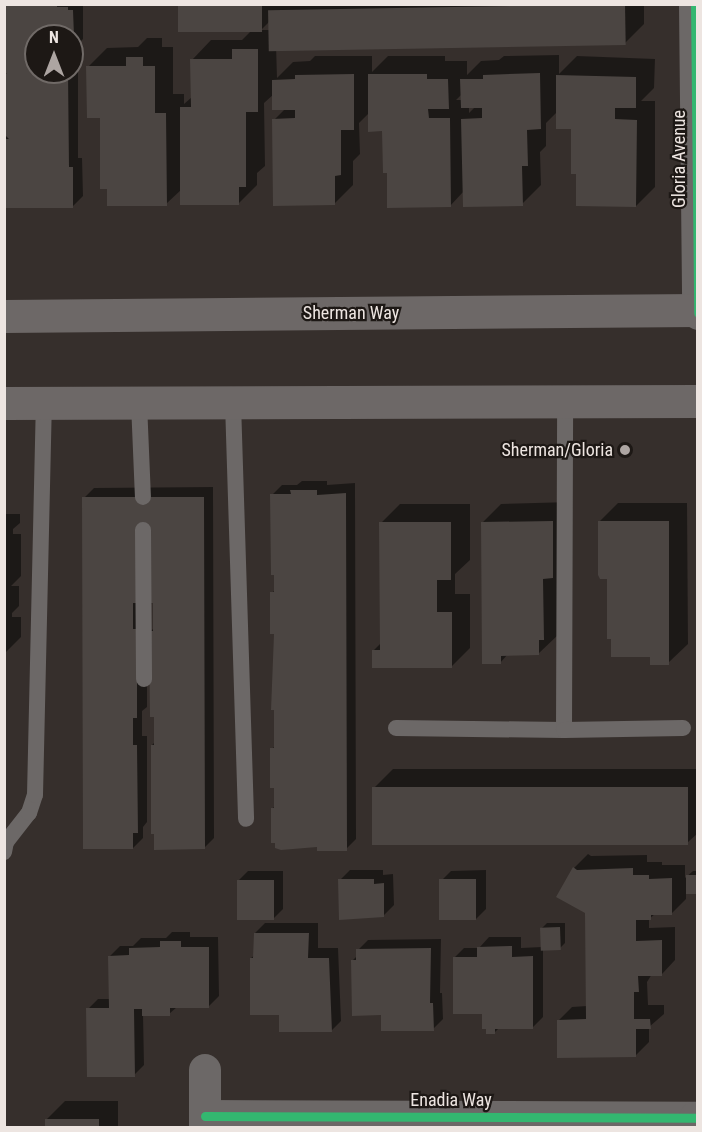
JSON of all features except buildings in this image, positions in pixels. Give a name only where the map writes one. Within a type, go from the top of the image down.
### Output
[{"type":"main road","name":"Sherman Way","points":[[4,316],[698,311]]},
{"type":"main road","points":[[4,403],[698,401]]},
{"type":"street","name":"Gloria Avenue","points":[[695,4],[698,311]]},
{"type":"street","name":"Enadia Way","points":[[206,1070],[205,1122],[696,1121]]},
{"type":"lane","points":[[233,402],[246,819]]},
{"type":"lane","points":[[564,730],[565,402]]},
{"type":"lane","points":[[4,852],[6,842],[29,813],[35,795],[44,403]]},
{"type":"lane","points":[[139,403],[143,497]]},
{"type":"lane","points":[[143,530],[144,679]]},
{"type":"lane","points":[[396,728],[564,730],[683,728]]},
{"type":"cycle path","points":[[695,4],[698,313]]},
{"type":"cycle path","points":[[205,1116],[698,1118]]},
{"type":"place","name":"Sherman/Gloria","points":[[625,450]]}]
